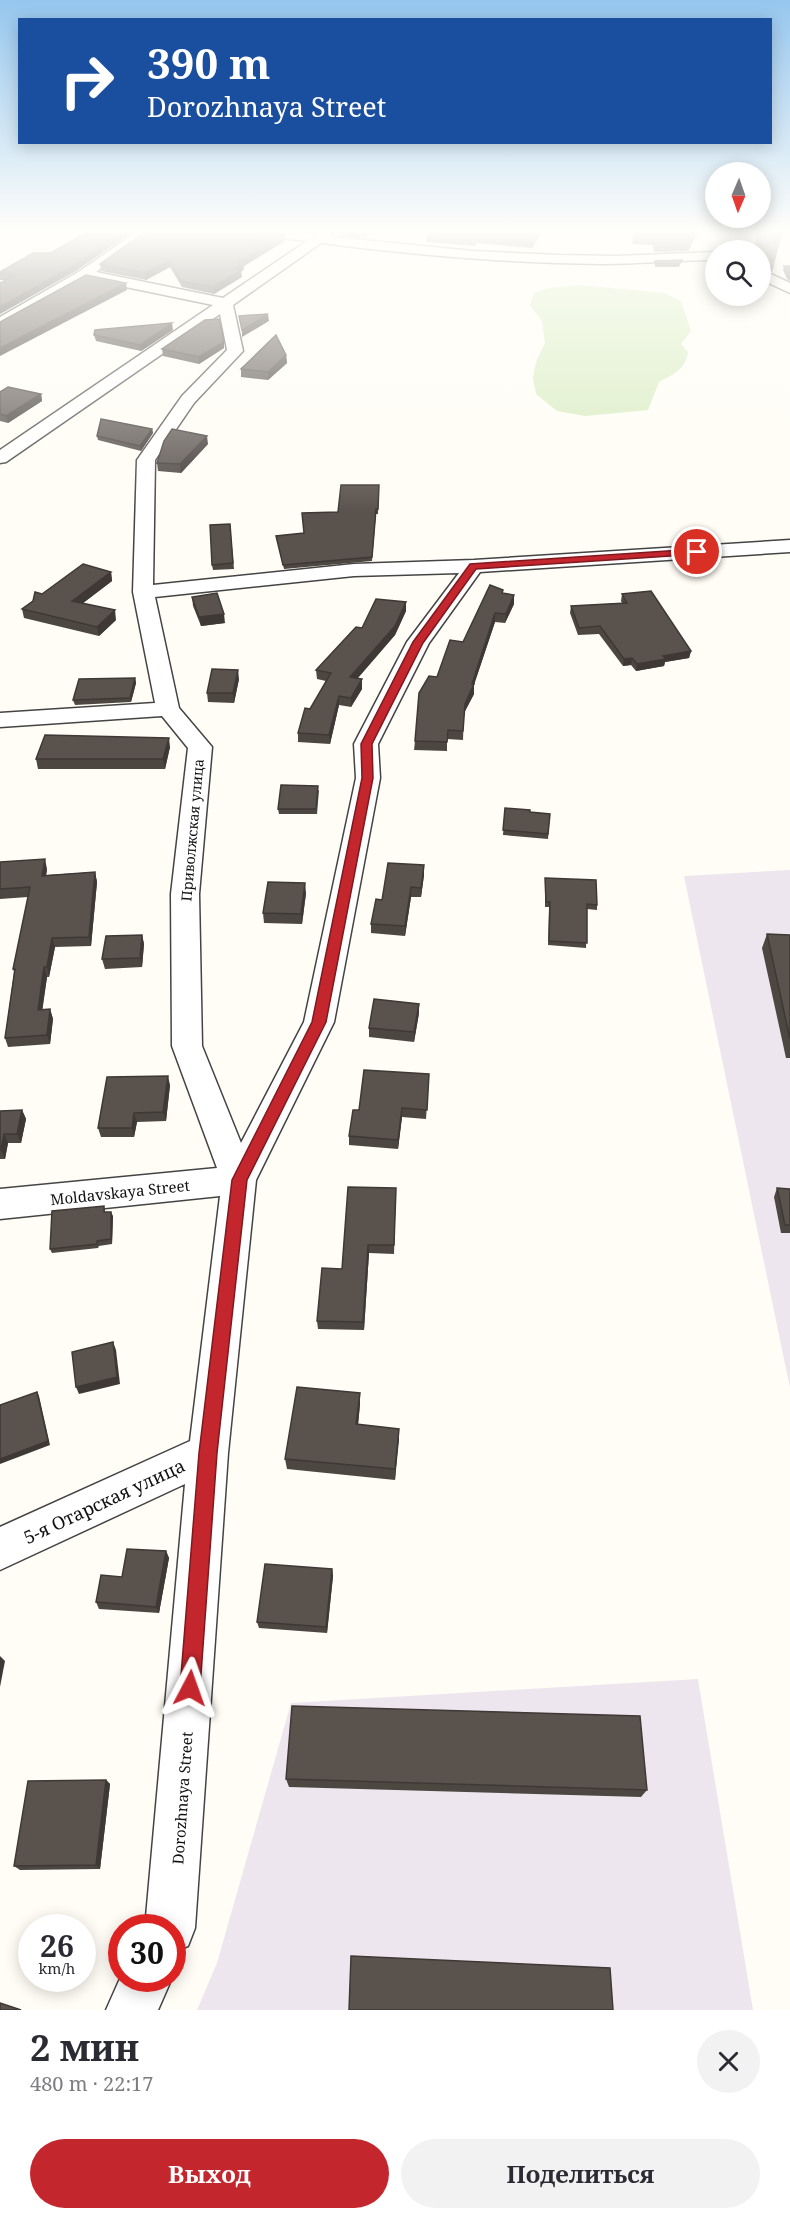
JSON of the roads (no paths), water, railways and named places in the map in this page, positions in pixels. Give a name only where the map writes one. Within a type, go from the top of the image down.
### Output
[{"type":"street","points":[[0,458],[193,325]]},
{"type":"street","name":"Приволжская улица","points":[[230,325],[235,351],[188,400],[146,460],[143,592],[168,709],[200,747],[185,894],[187,1046],[239,1180]]},
{"type":"street","points":[[143,592],[354,570],[474,566],[790,546]]},
{"type":"street","name":"Dorozhnaya Street","points":[[171,1914],[208,1453],[239,1180],[319,1022],[368,778],[366,744],[418,642],[474,566]]},
{"type":"street","points":[[0,720],[168,709]]},
{"type":"street","name":"Moldavskaya Street","points":[[0,1204],[239,1180]]},
{"type":"street","name":"5-я Отарская улица","points":[[0,1549],[208,1453]]},
{"type":"street","points":[[132,2010],[140,1992]]}]
